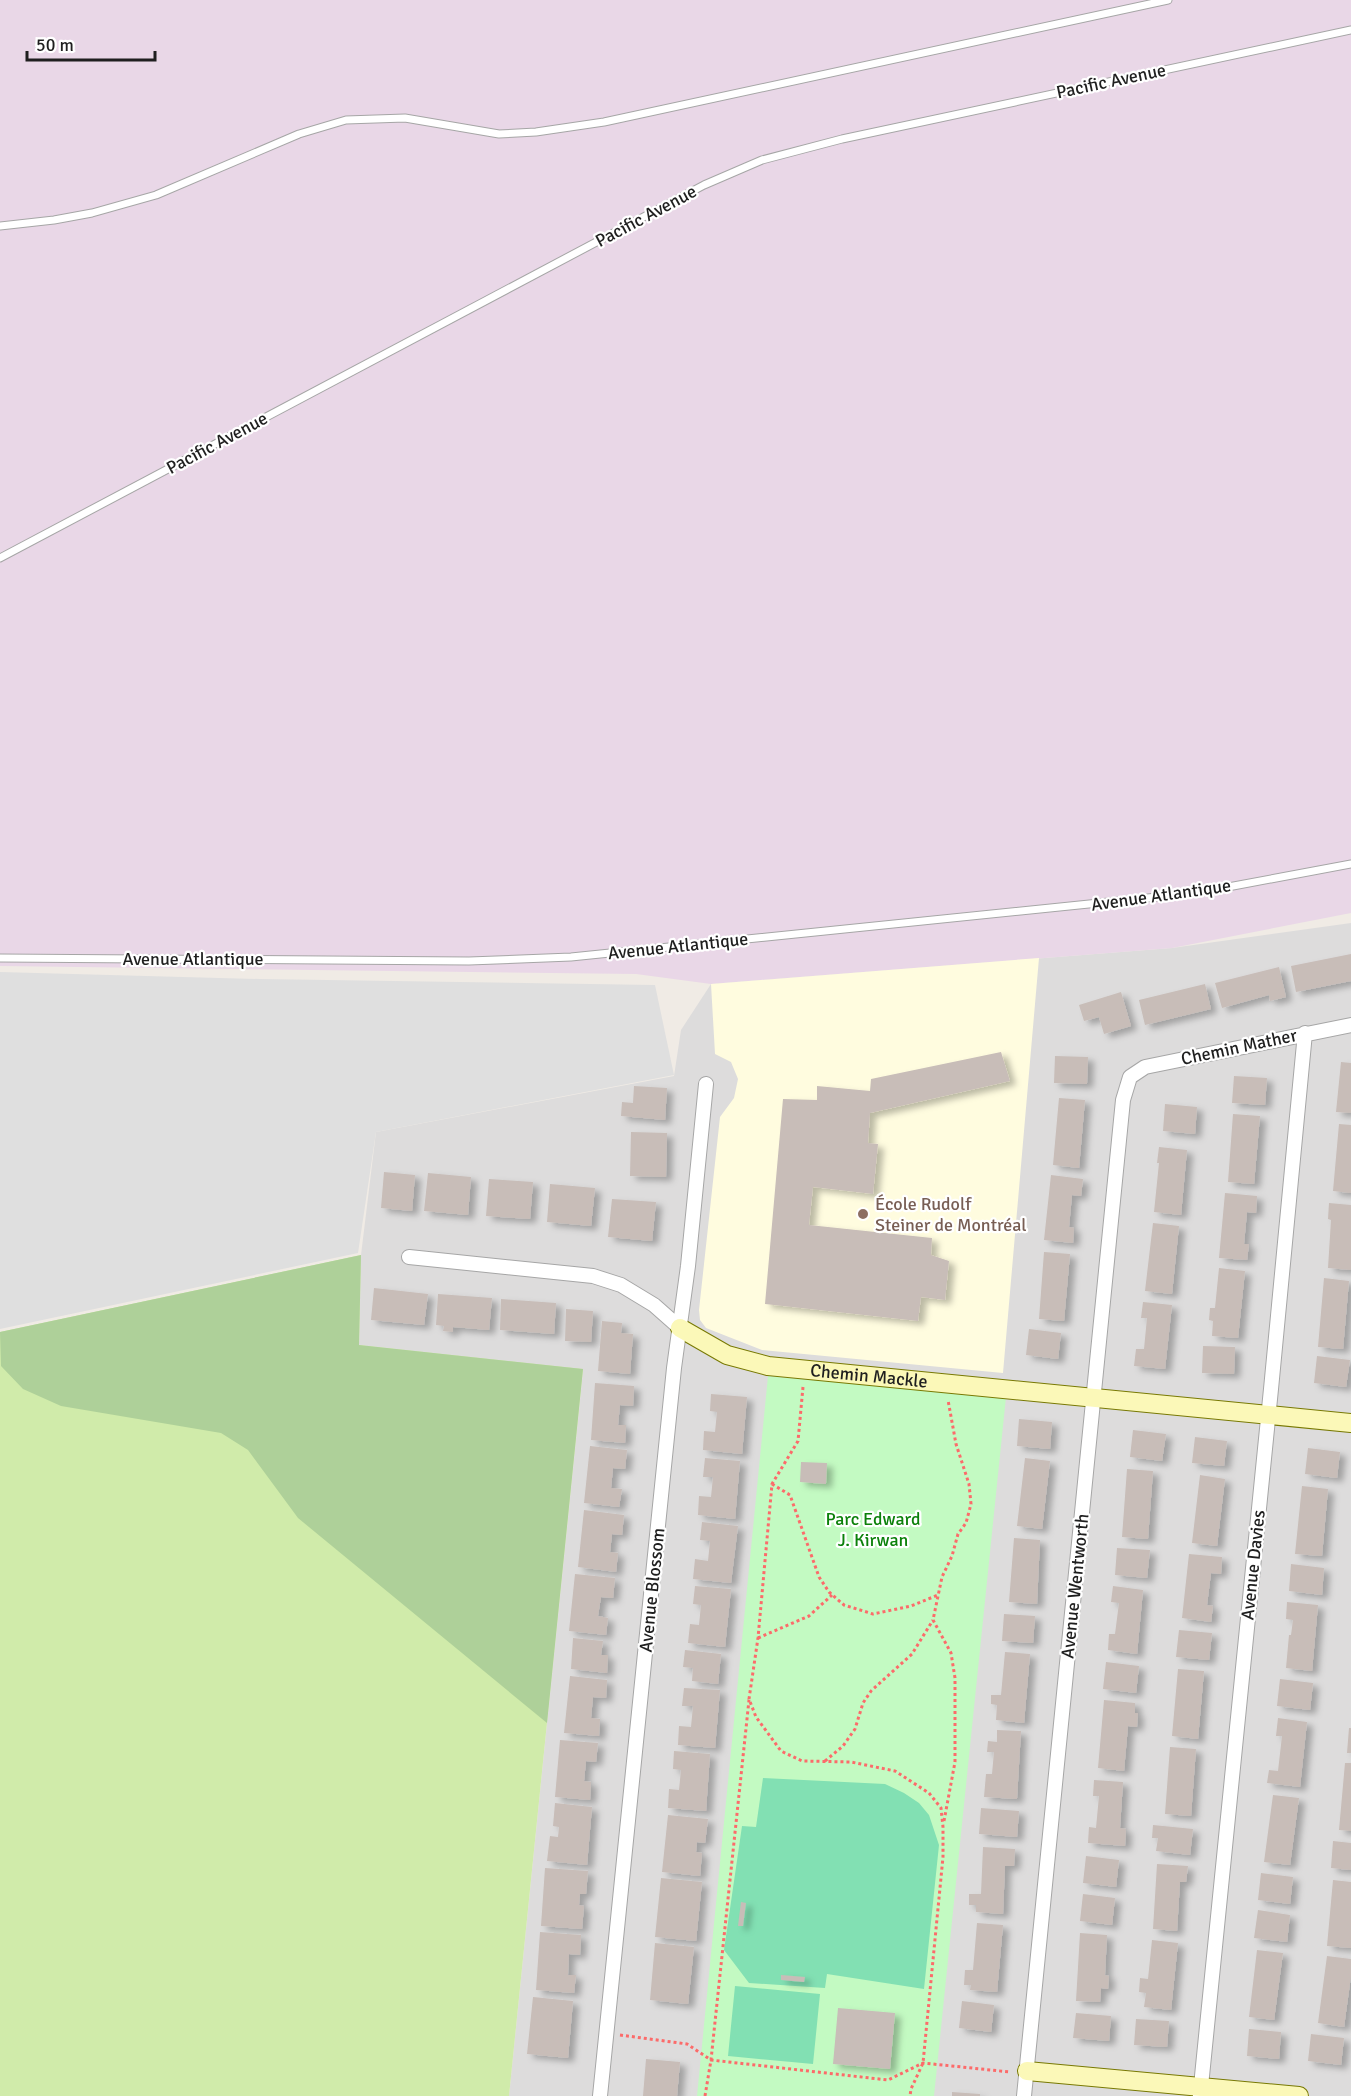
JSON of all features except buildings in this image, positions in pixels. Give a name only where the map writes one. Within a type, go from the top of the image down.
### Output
[{"type":"street","name":"Chemin Mather","points":[[1130,1077],[1145,1067],[1351,1025]]},
{"type":"street","name":"Avenue Davies","points":[[1201,2091],[1305,1033]]},
{"type":"street","name":"Avenue Wentworth","points":[[1024,2096],[1019,2071],[1094,1398],[1123,1100],[1130,1077]]},
{"type":"street","name":"Avenue Blossom","points":[[600,2096],[674,1368],[688,1266],[706,1084]]},
{"type":"street","name":"Chemin Mackle","points":[[409,1257],[593,1276],[621,1285],[654,1305],[680,1328],[727,1355],[768,1366],[1351,1423]]},
{"type":"street","points":[[1019,2071],[1201,2091],[1299,2096]]},
{"type":"lane","points":[[0,226],[92,213],[156,195],[299,134],[346,120],[405,118],[499,134],[546,131],[616,120],[1168,0]]},
{"type":"lane","name":"Pacific Avenue","points":[[0,558],[704,185],[762,160],[842,139],[1351,30]]},
{"type":"lane","name":"Avenue Atlantique","points":[[0,958],[469,961],[571,957],[1196,893],[1351,864]]},
{"type":"path","points":[[705,2096],[711,2060],[749,1699],[758,1638],[772,1484],[798,1441],[804,1370]]},
{"type":"path","points":[[825,1761],[843,1746],[855,1729],[863,1703],[871,1691],[912,1654],[933,1620],[942,1577],[952,1556],[958,1534],[966,1523],[971,1504],[969,1484],[956,1444],[945,1383]]},
{"type":"path","points":[[772,1484],[790,1495],[819,1577],[832,1595],[844,1605],[873,1614],[911,1606],[939,1595]]},
{"type":"path","points":[[758,1638],[809,1616],[832,1595]]},
{"type":"path","points":[[933,1620],[951,1653],[956,1678],[955,1762],[943,1827]]},
{"type":"path","points":[[749,1699],[756,1717],[781,1751],[802,1761],[851,1762],[895,1771],[929,1792],[940,1808],[943,1827],[943,1857],[923,2063],[910,2096]]},
{"type":"path","points":[[607,2034],[687,2044],[711,2060],[888,2080],[923,2063],[1019,2071]]},
{"type":"shaded area","points":[[0,0],[1351,0],[1351,913],[1172,948],[711,984],[636,974],[0,966]]},
{"type":"shaded area","points":[[1351,923],[1351,2096],[509,2096],[583,1370],[359,1345],[361,1255],[376,1132],[674,1076],[681,1030],[711,984],[1172,948]]},
{"type":"shaded area","name":"École Rudolf Steiner de Montréal","points":[[1039,958],[1003,1373],[762,1350],[706,1328],[700,1320],[699,1310],[720,1117],[734,1098],[738,1079],[731,1062],[715,1054],[711,984]]},
{"type":"shaded area","points":[[0,972],[260,979],[655,985],[674,1075],[376,1132],[358,1253],[0,1329]]},
{"type":"green space","points":[[361,1255],[359,1345],[583,1369],[509,2096],[0,2096],[0,1332]]},
{"type":"green space","points":[[361,1255],[359,1345],[583,1369],[547,1723],[298,1518],[248,1450],[221,1433],[61,1406],[23,1389],[1,1366],[0,1332]]},
{"type":"green space","name":"Parc Edward J. Kirwan","points":[[768,1376],[1006,1397],[934,2096],[697,2096]]},
{"type":"green space","points":[[763,1778],[885,1784],[919,1803],[929,1815],[939,1845],[924,1989],[827,1974],[825,1988],[749,1983],[724,1950],[742,1826],[756,1827]]},
{"type":"green space","points":[[735,1986],[820,1994],[813,2064],[728,2056]]},
{"type":"place","name":"École Rudolf Steiner de Montréal","points":[[863,1214]]}]
